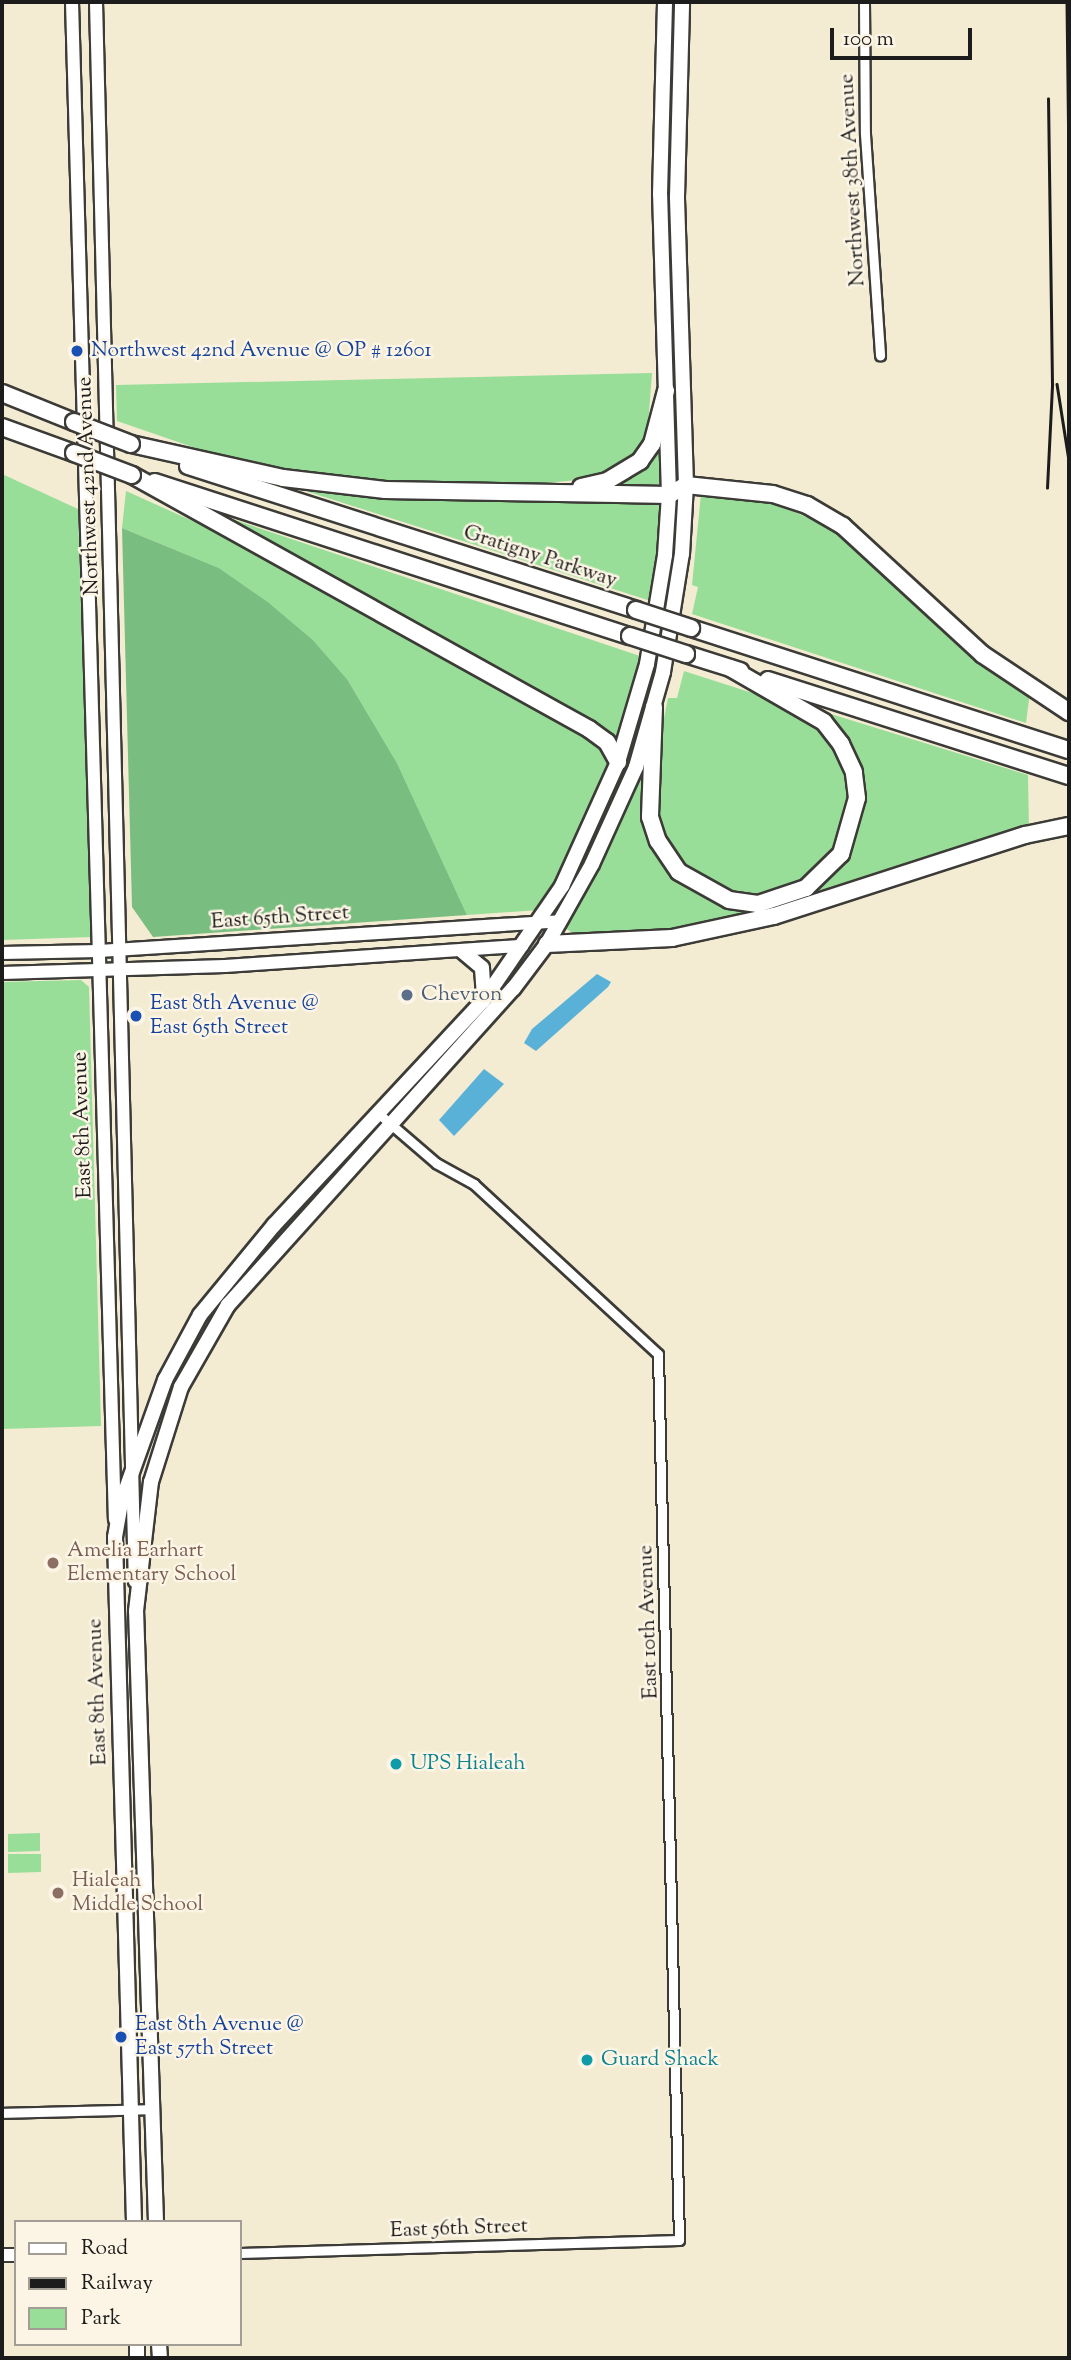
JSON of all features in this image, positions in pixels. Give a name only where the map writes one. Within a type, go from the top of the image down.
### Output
[{"type":"highway","points":[[556,493],[607,481],[640,461],[652,444],[666,391]]},
{"type":"highway","name":"Gratigny Parkway","points":[[2,393],[131,444],[1020,737],[1069,750]]},
{"type":"highway","points":[[2,426],[132,475],[1069,776]]},
{"type":"highway","points":[[131,444],[335,486],[669,495],[686,485],[773,494],[828,516],[862,541],[982,654],[1069,712]]},
{"type":"highway","points":[[132,475],[589,729],[607,741],[618,762]]},
{"type":"highway","points":[[654,707],[650,817],[658,841],[678,872],[729,900],[758,904],[806,888],[828,871],[845,845],[857,797],[854,772],[841,744],[824,722],[730,668]]},
{"type":"highway","points":[[547,944],[672,938],[774,916],[1025,835],[1069,826]]},
{"type":"main road","name":"Northwest 42nd Avenue","points":[[72,2],[99,951]]},
{"type":"main road","name":"Northwest 42nd Avenue","points":[[96,2],[122,970]]},
{"type":"main road","points":[[115,1536],[131,1474],[164,1380],[200,1315],[224,1281],[483,1001],[539,922],[582,847],[618,762],[634,717],[652,638],[669,495],[660,194],[665,2]]},
{"type":"main road","points":[[136,1611],[151,1482],[165,1428],[203,1344],[253,1273],[393,1127],[481,1029],[547,944],[614,818],[654,707],[676,605],[686,485],[677,197],[682,2]]},
{"type":"main road","points":[[73,40],[97,39]]},
{"type":"main road","points":[[79,265],[103,264]]},
{"type":"main road","name":"East 65th Street","points":[[2,953],[121,950],[561,921]]},
{"type":"main road","name":"East 65th Street","points":[[2,973],[122,970],[547,944]]},
{"type":"main road","name":"East 8th Avenue","points":[[99,951],[134,2220]]},
{"type":"main road","points":[[462,951],[482,968],[483,1001]]},
{"type":"main road","name":"East 8th Avenue","points":[[122,970],[128,1185],[131,1474],[147,1888],[156,2220]]},
{"type":"main road","points":[[105,1186],[128,1185]]},
{"type":"main road","points":[[119,1674],[139,1675]]},
{"type":"main road","points":[[124,1888],[147,1888]]},
{"type":"street","name":"Northwest 38th Avenue","points":[[864,2],[865,134],[880,355]]},
{"type":"street","name":"East 10th Avenue","points":[[379,1114],[436,1163],[474,1184],[658,1354],[668,1642],[679,2240]]},
{"type":"street","points":[[2,2113],[153,2109]]},
{"type":"street","name":"East 56th Street","points":[[242,2253],[679,2240]]},
{"type":"green space","points":[[652,373],[647,438],[637,455],[598,478],[515,486],[384,482],[295,473],[210,453],[117,421],[116,385]]},
{"type":"green space","points":[[659,441],[661,486],[616,486],[639,471]]},
{"type":"green space","points":[[2,474],[78,509],[91,937],[2,940]]},
{"type":"green space","points":[[290,486],[650,499],[662,506],[654,602]]},
{"type":"green space","points":[[126,491],[257,550],[599,740],[611,763],[567,865],[539,910],[467,915],[397,763],[347,679],[313,640],[268,602],[219,568],[122,528]]},
{"type":"green space","points":[[701,494],[770,501],[831,528],[1030,692],[1026,723],[692,614],[698,587],[692,585]]},
{"type":"green space","points":[[214,513],[643,657],[617,741],[605,733]]},
{"type":"green space","points":[[122,528],[219,568],[268,602],[313,640],[347,679],[397,763],[467,915],[153,937],[132,907]]},
{"type":"green space","points":[[684,671],[777,701],[822,729],[843,763],[850,800],[838,845],[800,882],[760,896],[728,893],[684,867],[671,853],[656,817],[659,743],[668,698],[677,698]]},
{"type":"green space","points":[[831,714],[1028,775],[1029,828],[805,899],[848,857],[863,814],[863,773]]},
{"type":"green space","points":[[644,761],[645,809],[693,888],[719,904],[755,913],[665,932],[576,935],[565,928]]},
{"type":"green space","points":[[81,980],[89,987],[101,1426],[2,1429],[2,982]]},
{"type":"green space","points":[[40,1833],[40,1851],[8,1852],[8,1834]]},
{"type":"green space","points":[[8,1854],[41,1854],[41,1872],[8,1873]]},
{"type":"water","points":[[597,974],[611,982],[608,987],[536,1051],[524,1043],[532,1029]]},
{"type":"water","points":[[484,1069],[504,1084],[454,1136],[439,1120]]},
{"type":"railway","points":[[1067,2],[1069,159]]},
{"type":"railway","points":[[1047,488],[1052,384],[1048,99]]},
{"type":"railway","points":[[1057,384],[1069,461]]},
{"type":"place","name":"Northwest 42nd Avenue @ OP # 12601","points":[[77,351]]},
{"type":"place","name":"Chevron","points":[[407,995]]},
{"type":"place","name":"East 8th Avenue @ East 65th Street","points":[[136,1016]]},
{"type":"place","name":"Amelia Earhart Elementary School","points":[[53,1563]]},
{"type":"place","name":"UPS Hialeah","points":[[396,1764]]},
{"type":"place","name":"Hialeah Middle School","points":[[58,1893]]},
{"type":"place","name":"East 8th Avenue @ East 57th Street","points":[[121,2037]]},
{"type":"place","name":"Guard Shack","points":[[587,2060]]}]
